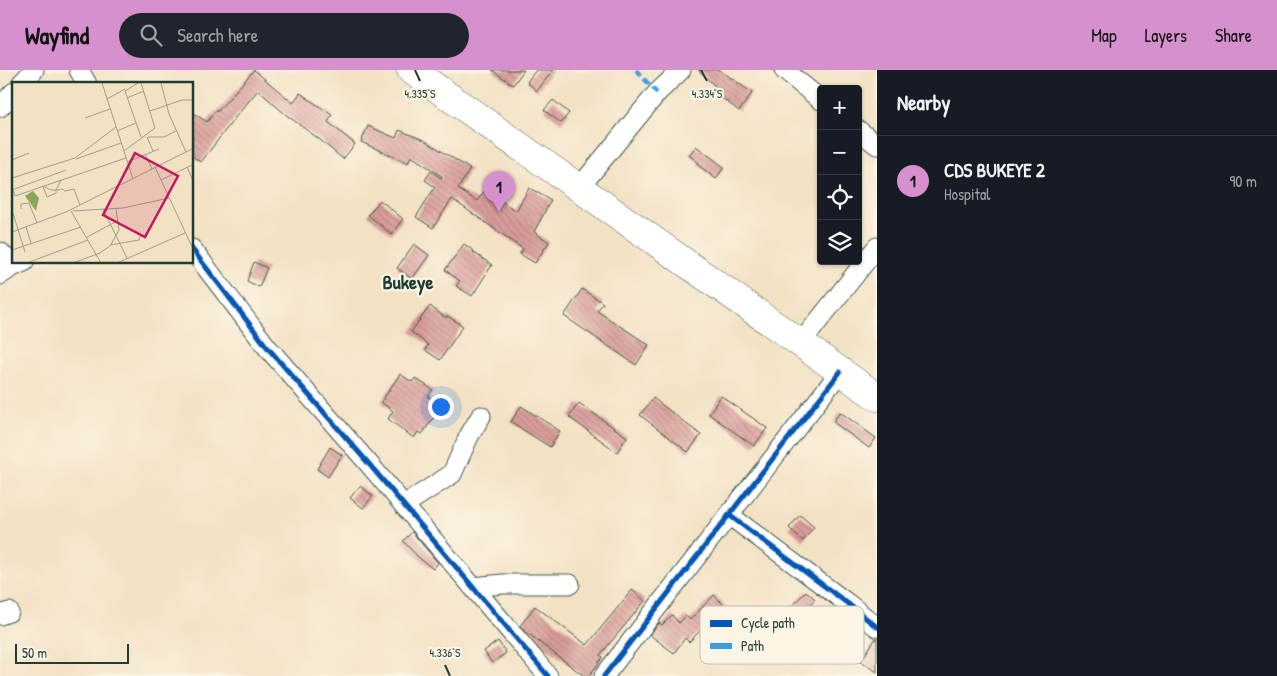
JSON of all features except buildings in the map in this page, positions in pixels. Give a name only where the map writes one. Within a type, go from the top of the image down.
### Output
[{"type":"highway","points":[[411,70],[877,398]]},
{"type":"street","points":[[23,82],[34,70]]},
{"type":"street","points":[[78,70],[86,82]]},
{"type":"street","points":[[579,188],[657,93],[681,70]]},
{"type":"street","points":[[784,70],[817,97]]},
{"type":"street","points":[[0,107],[12,94]]},
{"type":"street","points":[[862,133],[877,145]]},
{"type":"street","points":[[800,344],[877,247]]},
{"type":"street","points":[[0,252],[13,268]]},
{"type":"street","points":[[194,252],[267,347],[548,676]]},
{"type":"street","points":[[604,676],[840,372]]},
{"type":"street","points":[[404,506],[452,474],[481,416]]},
{"type":"street","points":[[729,515],[851,606]]},
{"type":"street","points":[[473,587],[503,584],[570,584]]},
{"type":"street","points":[[864,617],[877,627]]},
{"type":"marked path","points":[[636,70],[657,93]]},
{"type":"cycle path","points":[[194,252],[267,347],[369,464],[548,676]]},
{"type":"cycle path","points":[[604,676],[840,372]]},
{"type":"cycle path","points":[[729,515],[851,606]]},
{"type":"cycle path","points":[[864,617],[877,627]]},
{"type":"place","name":"CDS BUKEYE 2","points":[[499,212]]},
{"type":"district","name":"Bukeye","points":[[408,281]]}]
